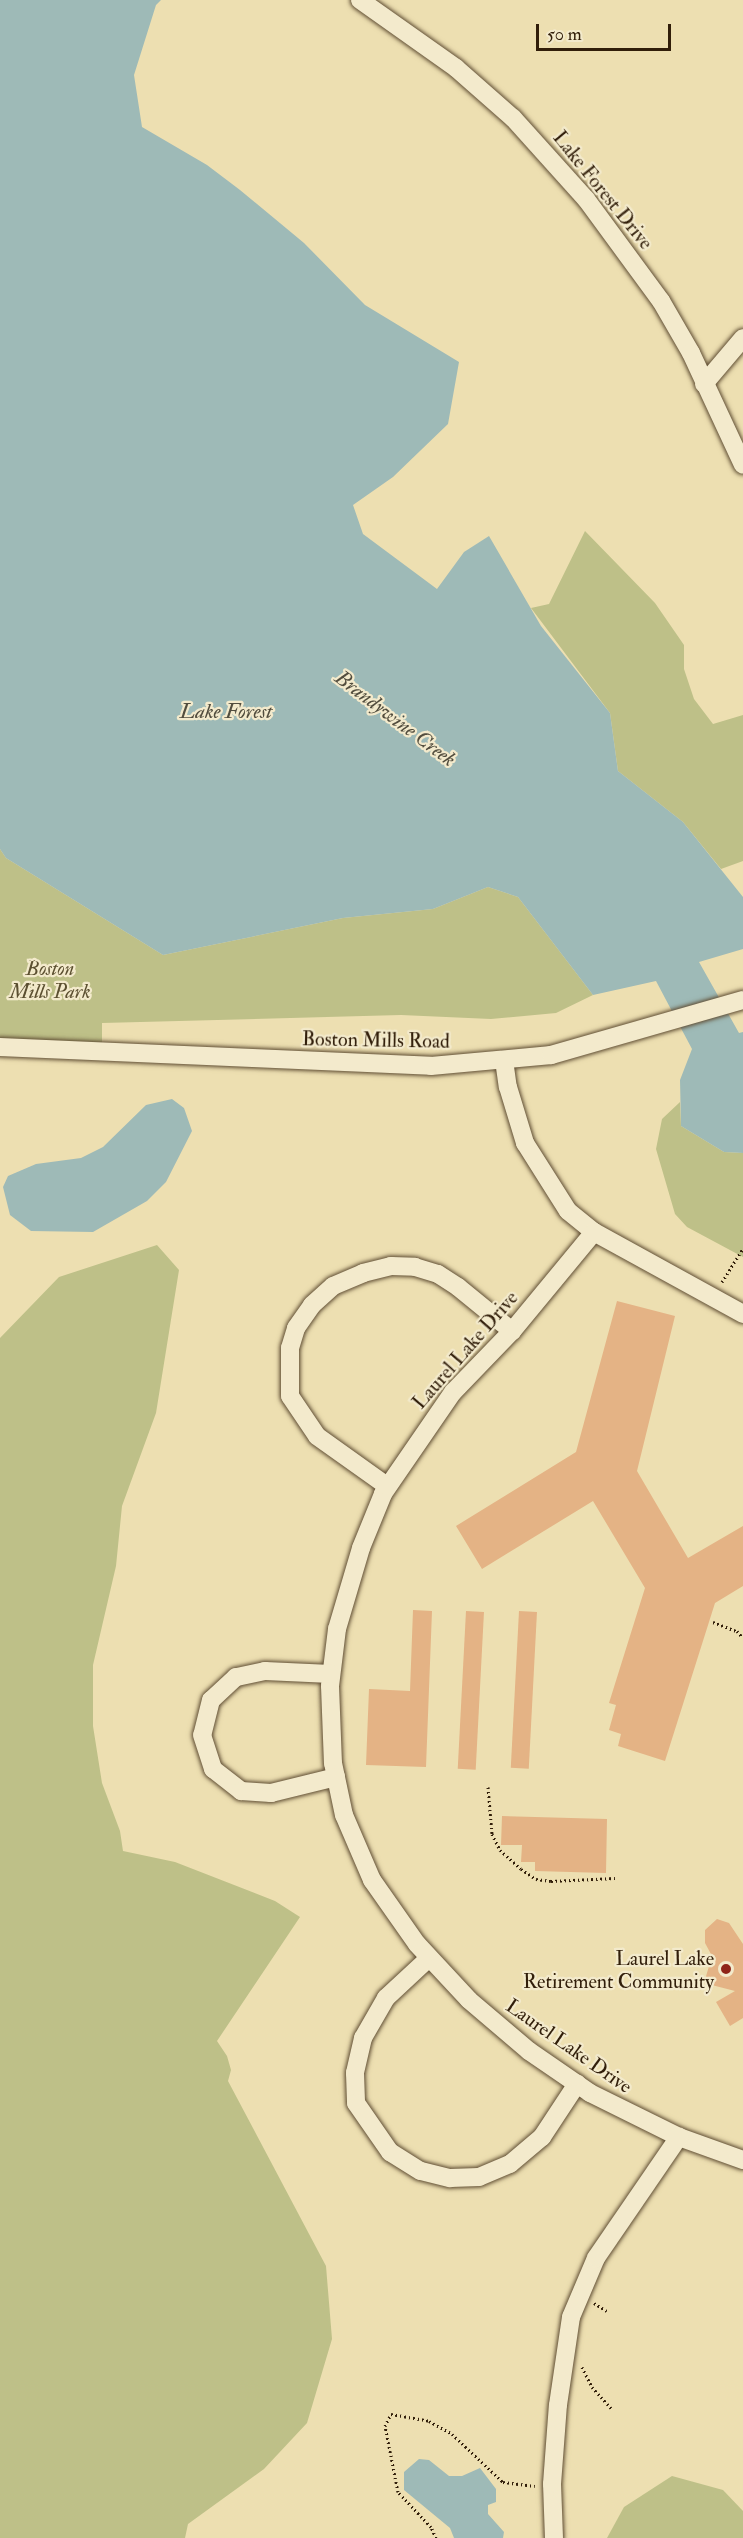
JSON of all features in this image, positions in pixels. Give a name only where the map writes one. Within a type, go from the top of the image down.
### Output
[{"type":"street","name":"Lake Forest Drive","points":[[360,0],[456,68],[513,118],[609,229],[661,301],[743,465]]},
{"type":"street","points":[[704,384],[743,338]]},
{"type":"street","name":"Boston Mills Road","points":[[0,1047],[357,1065],[431,1066],[551,1055],[743,1000]]},
{"type":"street","points":[[504,1060],[508,1087],[525,1143],[568,1211],[594,1232],[743,1314]]},
{"type":"street","name":"Laurel Lake Drive","points":[[594,1232],[512,1332],[453,1392],[387,1486],[343,1605],[329,1707],[336,1777],[344,1815],[372,1881],[429,1958],[495,2024],[577,2084],[629,2114],[679,2137],[743,2160]]},
{"type":"street","points":[[387,1486],[317,1436],[290,1396],[290,1348],[296,1328],[312,1305],[333,1287],[363,1272],[391,1266],[415,1267],[438,1274],[458,1287],[512,1332]]},
{"type":"street","points":[[332,1674],[265,1671],[236,1677],[212,1700],[202,1735],[213,1769],[241,1791],[271,1793],[336,1777]]},
{"type":"street","points":[[429,1958],[386,1998],[363,2038],[355,2073],[356,2103],[390,2152],[421,2171],[450,2178],[479,2177],[510,2164],[542,2137],[577,2084]]},
{"type":"street","points":[[555,2538],[552,2484],[564,2344],[596,2258],[679,2137]]},
{"type":"path","points":[[715,1300],[735,1256],[743,1248]]},
{"type":"path","points":[[713,1622],[737,1631],[743,1638]]},
{"type":"path","points":[[488,1787],[492,1834],[500,1850],[521,1869],[536,1879],[551,1881],[615,1878]]},
{"type":"path","points":[[564,2344],[612,2409]]},
{"type":"path","points":[[435,2538],[436,2534],[398,2493],[385,2426],[391,2415],[429,2421],[452,2434],[503,2482],[520,2487],[552,2484]]},
{"type":"green space","points":[[585,531],[655,603],[684,645],[684,669],[694,699],[713,724],[743,715],[743,861],[721,869],[683,822],[618,771],[610,713],[531,608],[549,604]]},
{"type":"green space","name":"Boston Mills Park","points":[[0,849],[6,858],[163,955],[343,918],[433,909],[488,887],[518,897],[593,995],[556,1013],[491,1019],[401,1015],[102,1023],[102,1050],[0,1047]]},
{"type":"green space","points":[[680,1102],[681,1126],[724,1152],[743,1153],[743,1257],[687,1227],[675,1214],[656,1149],[662,1119]]},
{"type":"green space","points":[[157,1245],[179,1270],[156,1413],[122,1506],[116,1566],[93,1665],[93,1726],[102,1783],[120,1831],[123,1851],[175,1862],[275,1901],[300,1917],[217,2041],[227,2056],[231,2070],[228,2081],[326,2266],[332,2339],[307,2423],[264,2469],[188,2524],[185,2538],[0,2538],[0,1338],[59,1277]]},
{"type":"green space","points":[[672,2476],[723,2490],[743,2511],[743,2538],[607,2538],[624,2507]]},
{"type":"water","name":"Lake Forest","points":[[0,0],[161,0],[156,5],[134,75],[142,127],[207,165],[240,190],[304,243],[365,305],[459,362],[448,424],[393,477],[353,505],[363,534],[437,589],[464,552],[489,536],[541,626],[610,713],[618,771],[683,822],[743,897],[743,949],[699,962],[739,1033],[743,1032],[743,1153],[724,1152],[681,1126],[680,1080],[692,1049],[656,981],[593,995],[518,897],[488,887],[433,909],[343,918],[163,955],[6,858],[0,849]]},
{"type":"water","points":[[172,1099],[184,1108],[192,1131],[166,1182],[147,1201],[93,1232],[31,1231],[10,1215],[3,1187],[8,1176],[36,1164],[81,1158],[103,1147],[146,1105]]},
{"type":"water","points":[[419,2459],[429,2460],[449,2476],[462,2476],[480,2468],[496,2489],[496,2502],[488,2505],[488,2514],[504,2532],[503,2538],[454,2538],[450,2528],[404,2490],[404,2472]]},
{"type":"building","points":[[617,1301],[675,1316],[637,1471],[688,1558],[743,1526],[743,1586],[715,1603],[665,1761],[618,1746],[621,1734],[609,1730],[616,1705],[609,1703],[645,1588],[593,1501],[482,1569],[456,1526],[576,1452]]},
{"type":"building","points":[[413,1610],[432,1611],[426,1767],[366,1765],[369,1689],[410,1691]]},
{"type":"building","points":[[466,1611],[484,1612],[476,1770],[458,1769]]},
{"type":"building","points":[[519,1611],[537,1612],[529,1769],[511,1768]]},
{"type":"building","points":[[502,1816],[607,1819],[606,1873],[535,1871],[535,1862],[521,1862],[522,1845],[501,1845]]},
{"type":"building","name":"Laurel Lake Retirement Community","points":[[717,1919],[729,1923],[743,1944],[743,2018],[730,2026],[716,2002],[735,1991],[704,1983],[712,1956],[705,1943],[705,1930]]},
{"type":"place","name":"Laurel Lake Retirement Community","points":[[726,1969]]},
{"type":"water label","name":"Brandywine Creek","points":[[395,719]]}]
